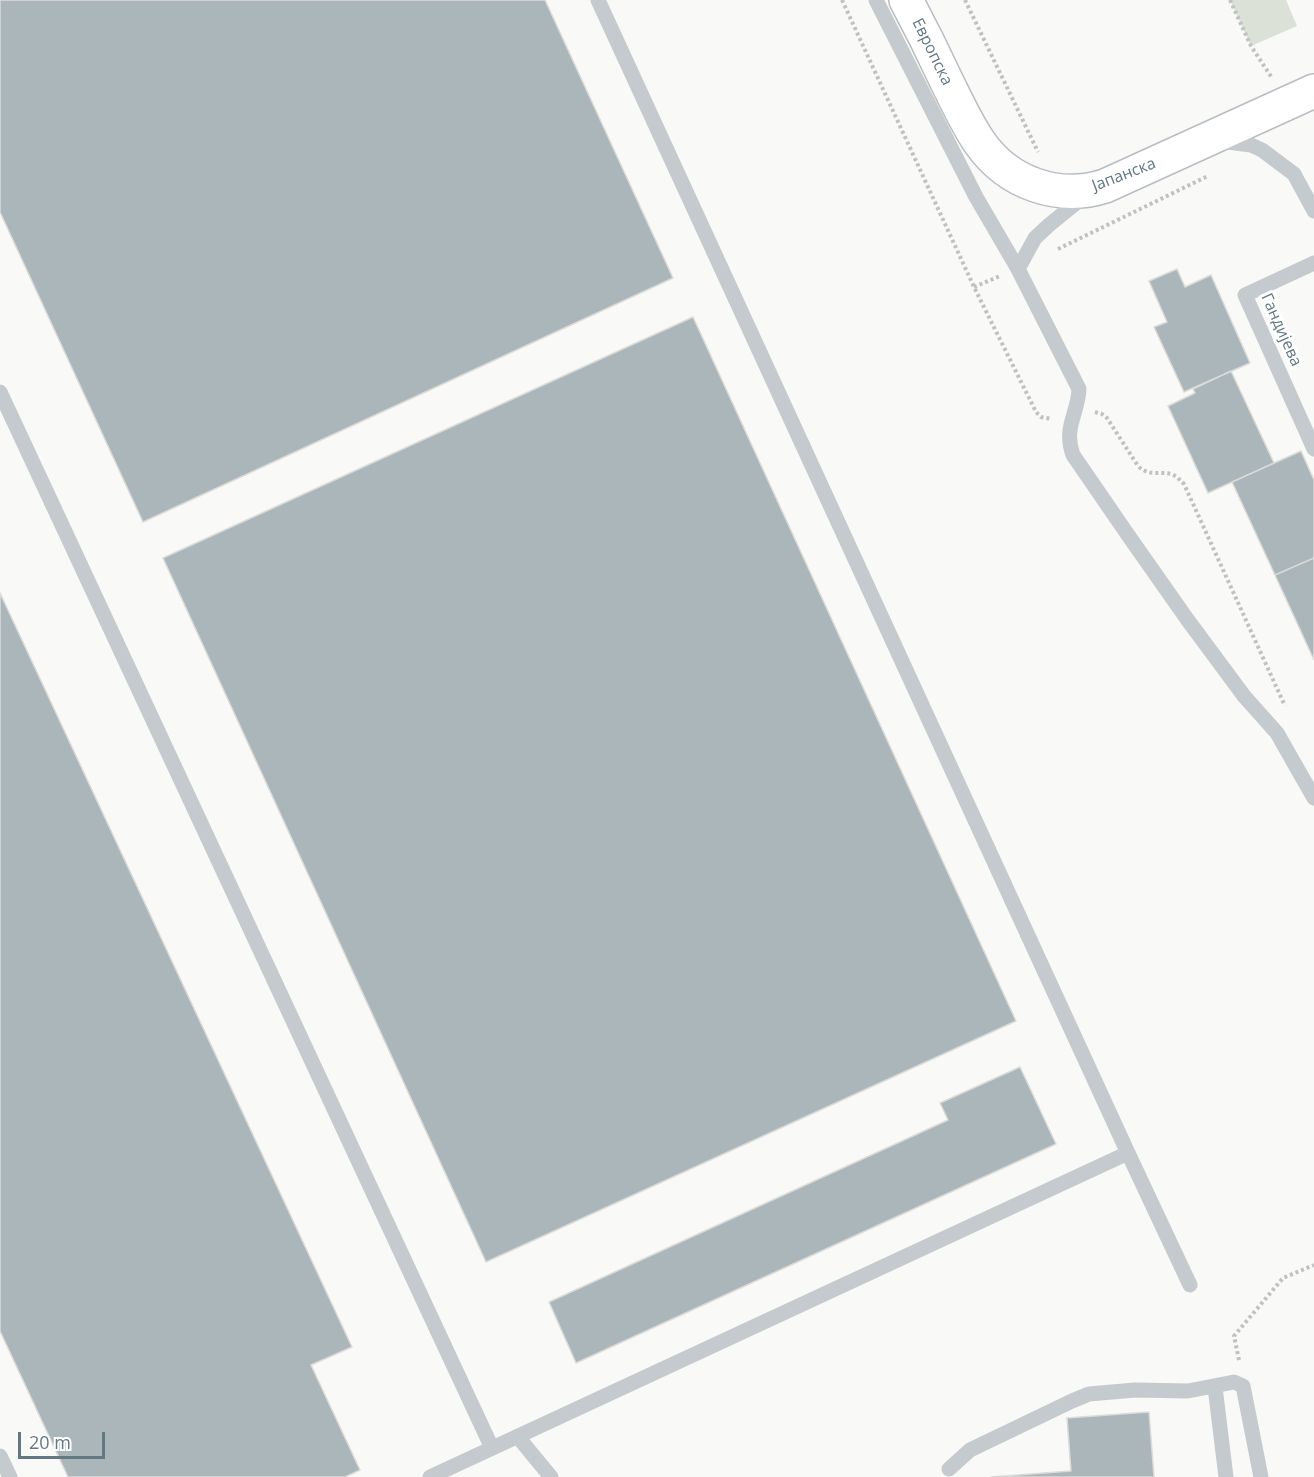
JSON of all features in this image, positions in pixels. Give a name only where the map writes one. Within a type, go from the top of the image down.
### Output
[{"type":"street","name":"Европска","points":[[906,0],[958,104]]},
{"type":"street","name":"Јапанска","points":[[958,104],[960,136],[980,143],[996,161],[1017,177],[1040,188],[1065,192],[1094,189],[1122,179],[1314,91]]},
{"type":"lane","points":[[598,0],[1190,1285]]},
{"type":"lane","points":[[876,0],[960,136],[976,197],[1018,268],[1079,388],[1069,434],[1069,444],[1073,454],[1140,554],[1193,627],[1245,696],[1277,733],[1314,798]]},
{"type":"lane","points":[[1207,140],[1251,145],[1262,150],[1294,174],[1314,211]]},
{"type":"lane","points":[[1018,268],[1035,238],[1094,189]]},
{"type":"lane","name":"Гандијева","points":[[1314,263],[1245,295],[1314,449]]},
{"type":"lane","points":[[0,392],[492,1448]]},
{"type":"lane","points":[[430,1477],[1128,1153]]},
{"type":"lane","points":[[949,1469],[970,1450],[1089,1394],[1135,1390],[1188,1392],[1234,1382],[1243,1386],[1261,1477]]},
{"type":"lane","points":[[1215,1387],[1226,1477]]},
{"type":"lane","points":[[518,1437],[551,1477]]},
{"type":"lane","points":[[0,1456],[10,1477]]},
{"type":"path","points":[[965,0],[1039,155]]},
{"type":"path","points":[[1230,0],[1251,46],[1272,79]]},
{"type":"path","points":[[974,287],[1209,176]]},
{"type":"path","points":[[1243,1386],[1234,1336],[1283,1278],[1314,1265]]},
{"type":"shaded area","points":[[1230,0],[1286,0],[1297,26],[1251,46]]},
{"type":"building","points":[[0,0],[545,0],[673,278],[143,522],[0,212]]},
{"type":"building","points":[[1177,269],[1185,287],[1211,275],[1250,363],[1184,392],[1154,327],[1167,322],[1149,281]]},
{"type":"building","points":[[693,317],[1016,1021],[486,1262],[163,558]]},
{"type":"building","points":[[1231,371],[1274,463],[1208,493],[1168,406],[1195,393],[1193,389]]},
{"type":"building","points":[[1301,451],[1314,480],[1314,558],[1275,575],[1232,482]]},
{"type":"building","points":[[1314,558],[1314,660],[1275,575]]},
{"type":"building","points":[[0,593],[352,1347],[311,1365],[360,1470],[345,1477],[68,1477],[0,1331]]},
{"type":"building","points":[[1020,1067],[1056,1144],[576,1363],[549,1302],[948,1120],[940,1103]]},
{"type":"building","points":[[1149,1412],[1154,1477],[991,1477],[1071,1471],[1067,1418]]}]
